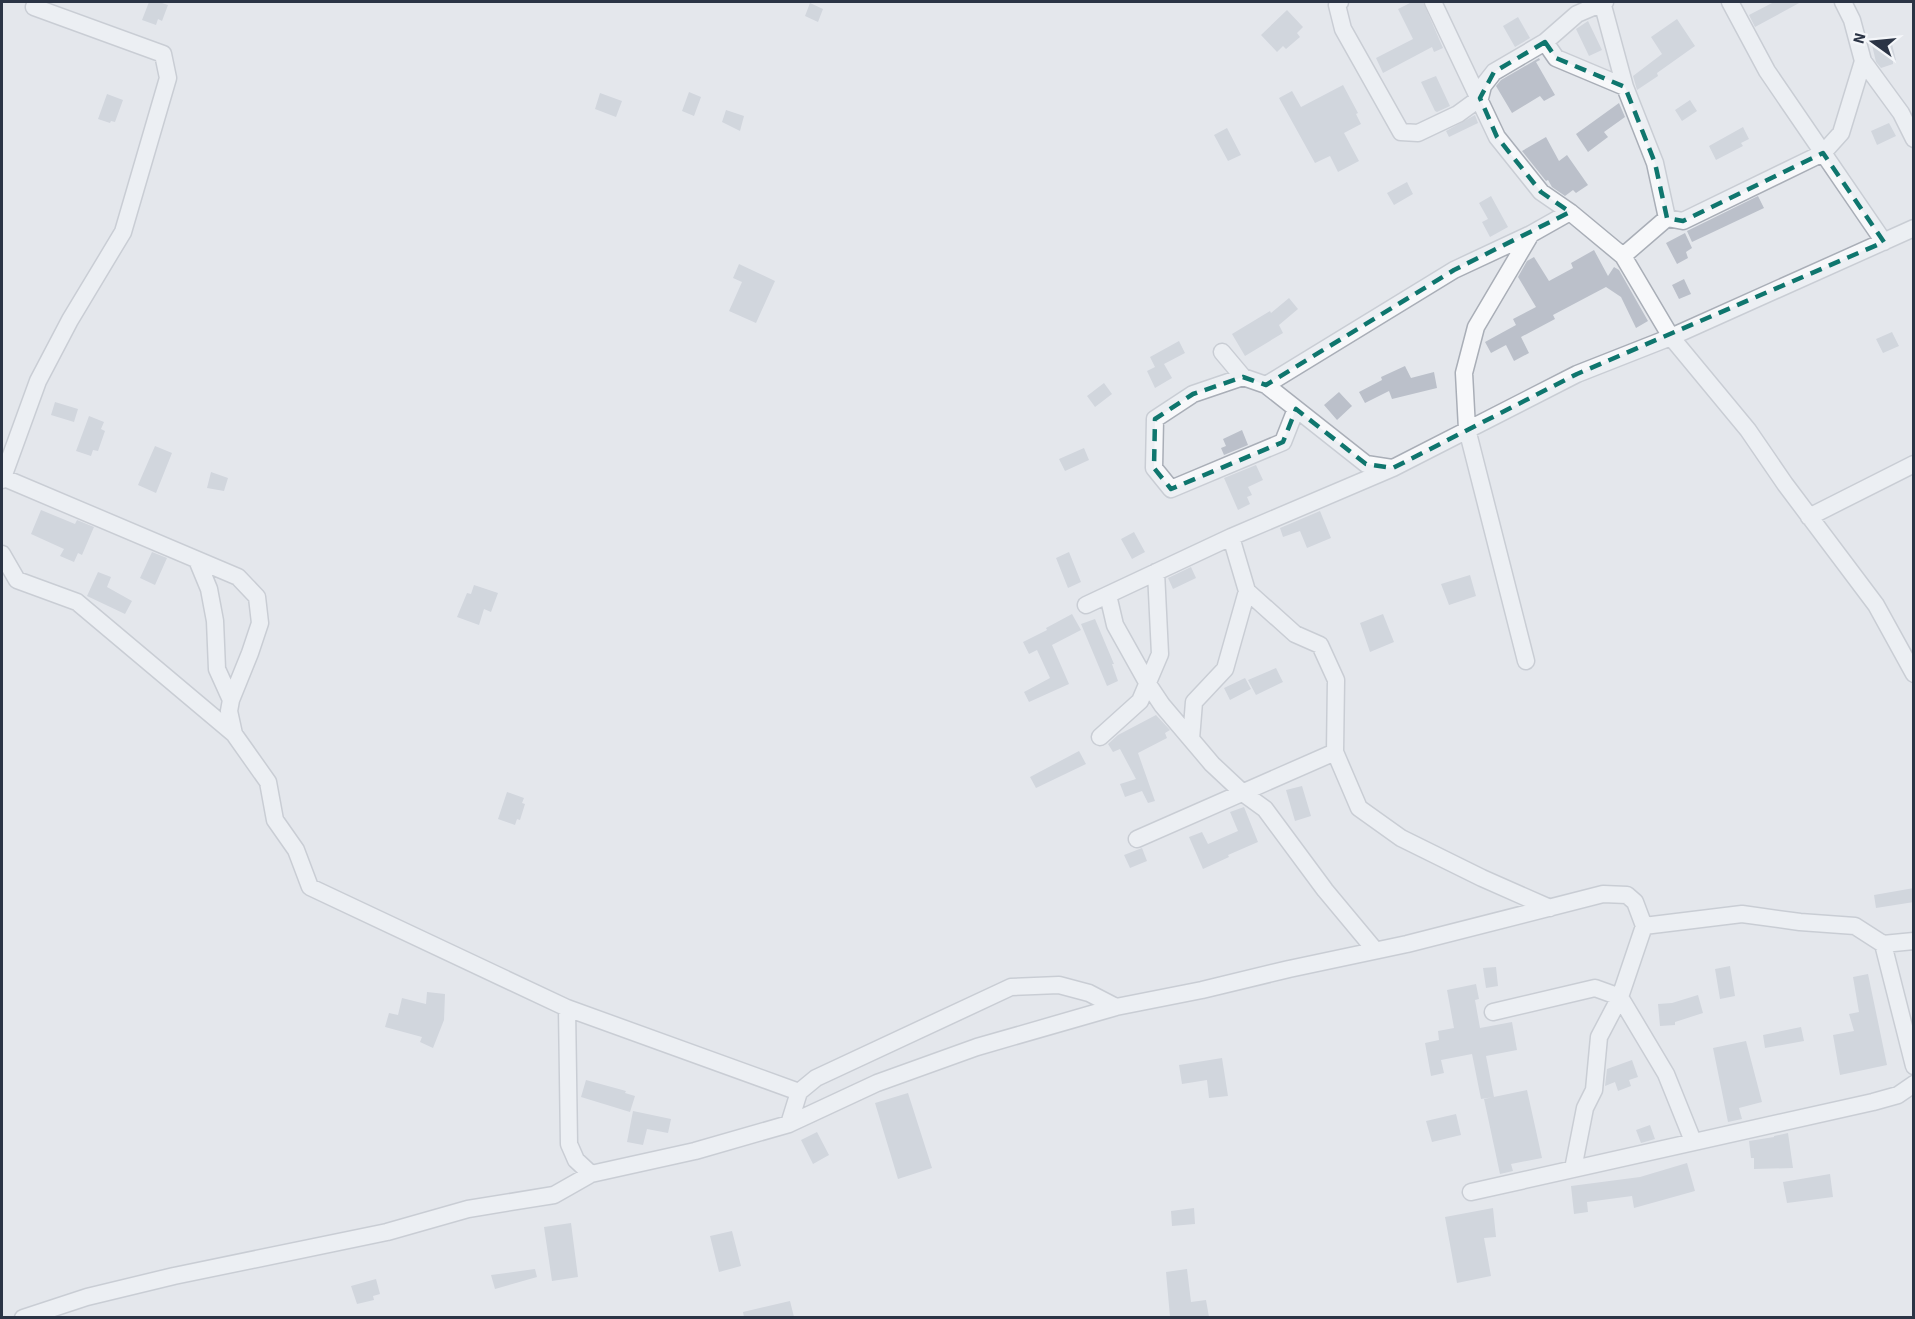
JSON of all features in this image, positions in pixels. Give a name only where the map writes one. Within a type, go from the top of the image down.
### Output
[{"type":"street","points":[[1340,2],[1337,5],[1343,30],[1401,132],[1418,133],[1458,114],[1480,98],[1483,86],[1494,72],[1545,42],[1577,14],[1603,2],[1625,87],[1655,163],[1667,218]]},
{"type":"street","points":[[1433,2],[1497,137],[1541,192],[1570,212],[1623,256],[1671,337],[1748,430],[1809,517],[1876,604],[1914,674]]},
{"type":"street","points":[[1731,2],[1767,72],[1884,242]]},
{"type":"street","points":[[1842,2],[1852,20],[1863,61],[1901,113],[1914,139]]},
{"type":"street","points":[[34,7],[164,54],[168,78],[123,232],[70,320],[38,381],[2,479],[238,577],[256,597],[260,623],[231,700],[229,711],[234,734]]},
{"type":"street","points":[[1545,42],[1556,58],[1625,87]]},
{"type":"street","points":[[1667,218],[1683,221],[1823,153],[1841,133],[1863,61]]},
{"type":"street","points":[[1266,385],[1454,270],[1531,234],[1570,212]]},
{"type":"street","points":[[1623,256],[1667,218]]},
{"type":"street","points":[[1526,661],[1467,429],[1464,373],[1476,327],[1531,234]]},
{"type":"street","points":[[1115,625],[1086,606],[1231,537],[1393,468],[1577,374],[1671,337],[1884,242],[1910,234]]},
{"type":"street","points":[[1222,352],[1243,377],[1266,385],[1366,464],[1393,468]]},
{"type":"street","points":[[1243,377],[1193,394],[1155,419],[1154,468],[1171,489],[1283,442],[1296,409]]},
{"type":"street","points":[[1809,517],[1914,465]]},
{"type":"street","points":[[1191,739],[1194,702],[1225,669],[1246,591],[1231,537]]},
{"type":"street","points":[[2,554],[17,580],[77,602],[234,734],[268,782],[275,820],[296,850],[310,887],[567,1008],[799,1092]]},
{"type":"street","points":[[197,560],[209,589],[215,621],[216,669],[231,700]]},
{"type":"street","points":[[1100,737],[1140,701],[1160,654],[1156,572]]},
{"type":"street","points":[[1246,591],[1295,634],[1320,645],[1336,680],[1335,752],[1359,808],[1401,838],[1550,908]]},
{"type":"street","points":[[1108,595],[1115,625],[1162,705],[1212,764],[1243,793],[1265,809],[1325,890],[1375,950]]},
{"type":"street","points":[[1137,839],[1335,752]]},
{"type":"street","points":[[23,1317],[87,1297],[174,1276],[387,1232],[468,1209],[554,1195],[591,1174],[695,1151],[789,1124],[877,1083],[977,1047],[1116,1007],[1202,990],[1375,950],[1603,894],[1627,895],[1635,902],[1644,926],[1620,997],[1599,1037],[1594,1090],[1586,1108],[1573,1169]]},
{"type":"street","points":[[1644,926],[1742,914],[1800,922],[1855,926],[1883,945],[1912,1058]]},
{"type":"street","points":[[1883,945],[1914,941]]},
{"type":"street","points":[[789,1124],[799,1092],[816,1078],[1011,987],[1059,985],[1089,993],[1116,1007]]},
{"type":"street","points":[[1493,1012],[1595,988],[1620,997],[1666,1074],[1693,1141]]},
{"type":"street","points":[[567,1008],[569,1144],[576,1160],[591,1174]]},
{"type":"street","points":[[1471,1192],[1873,1102],[1898,1095],[1914,1084]]},
{"type":"highlighted area","points":[[1545,42],[1556,58],[1625,87],[1655,163],[1667,218],[1683,221],[1823,153],[1884,242],[1577,374],[1393,468],[1366,464],[1296,409],[1283,442],[1171,489],[1154,468],[1155,419],[1193,394],[1243,377],[1266,385],[1454,270],[1570,212],[1541,192],[1497,137],[1480,98],[1494,72]]},
{"type":"building","points":[[149,2],[168,5],[162,21],[158,19],[156,25],[142,20]]},
{"type":"building","points":[[1412,2],[1423,2],[1443,48],[1434,52],[1432,47],[1383,73],[1376,58],[1413,39],[1398,9]]},
{"type":"building","points":[[1774,2],[1801,2],[1755,27],[1749,15]]},
{"type":"building","points":[[810,3],[823,9],[818,22],[805,16]]},
{"type":"building","points":[[1287,10],[1303,27],[1297,33],[1300,37],[1286,49],[1283,46],[1277,52],[1261,35]]},
{"type":"building","points":[[1518,17],[1530,38],[1515,47],[1503,26]]},
{"type":"building","points":[[1677,19],[1695,46],[1637,90],[1633,76],[1662,54],[1651,37]]},
{"type":"building","points":[[1588,21],[1602,50],[1589,56],[1576,29]]},
{"type":"building","points":[[1887,41],[1888,45],[1892,44],[1896,60],[1893,64],[1881,68],[1876,62],[1872,45]]},
{"type":"building","points":[[1539,58],[1540,60],[1536,62],[1555,95],[1544,101],[1540,96],[1512,113],[1496,86],[1501,80]]},
{"type":"building","points":[[1436,76],[1450,106],[1437,112],[1421,82]]},
{"type":"building","points":[[1343,85],[1358,113],[1356,114],[1361,124],[1344,133],[1359,161],[1338,172],[1330,156],[1315,163],[1279,98],[1292,91],[1301,107]]},
{"type":"building","points":[[689,92],[701,97],[694,116],[682,111]]},
{"type":"building","points":[[600,93],[622,101],[616,117],[595,109]]},
{"type":"building","points":[[107,94],[123,100],[115,122],[110,123],[98,119]]},
{"type":"building","points":[[1690,100],[1697,111],[1682,121],[1675,110]]},
{"type":"building","points":[[1619,103],[1625,117],[1604,132],[1608,137],[1588,152],[1576,134]]},
{"type":"building","points":[[726,110],[744,116],[740,131],[722,122]]},
{"type":"building","points":[[1475,115],[1478,123],[1449,137],[1446,131]]},
{"type":"building","points":[[1889,123],[1896,136],[1877,145],[1871,131]]},
{"type":"building","points":[[1743,127],[1749,139],[1741,143],[1743,146],[1716,160],[1709,146]]},
{"type":"building","points":[[1227,128],[1241,155],[1228,161],[1214,135]]},
{"type":"building","points":[[1546,137],[1559,161],[1567,155],[1588,185],[1576,193],[1573,190],[1565,196],[1552,187],[1548,180],[1546,181],[1522,151]]},
{"type":"building","points":[[1407,182],[1413,194],[1394,205],[1387,193]]},
{"type":"building","points":[[1491,196],[1508,227],[1490,237],[1482,222],[1488,219],[1479,203]]},
{"type":"building","points":[[1758,196],[1764,208],[1692,242],[1687,231]]},
{"type":"building","points":[[1685,233],[1692,248],[1686,252],[1688,258],[1677,264],[1666,243]]},
{"type":"building","points":[[1594,250],[1608,276],[1614,267],[1619,270],[1648,321],[1636,328],[1621,297],[1606,287],[1553,315],[1555,319],[1521,337],[1529,353],[1514,361],[1506,345],[1491,353],[1485,342],[1516,325],[1513,319],[1536,307],[1518,277],[1527,261],[1534,257],[1549,281],[1573,268],[1571,263]]},
{"type":"building","points":[[739,264],[775,281],[756,323],[729,311],[742,282],[733,278]]},
{"type":"building","points":[[1684,279],[1691,294],[1679,299],[1672,285]]},
{"type":"building","points":[[1289,298],[1298,309],[1279,325],[1283,333],[1245,356],[1232,334],[1270,311],[1271,313]]},
{"type":"building","points":[[1892,332],[1899,346],[1883,353],[1876,339]]},
{"type":"building","points":[[1179,341],[1185,353],[1164,364],[1172,378],[1155,388],[1147,371],[1155,367],[1150,357]]},
{"type":"building","points":[[1405,366],[1411,378],[1434,372],[1437,388],[1392,399],[1389,391],[1365,403],[1359,392],[1382,380],[1381,377]]},
{"type":"building","points":[[1104,383],[1112,394],[1095,407],[1087,396]]},
{"type":"building","points":[[1339,392],[1352,406],[1337,420],[1324,405]]},
{"type":"building","points":[[55,402],[78,409],[74,422],[51,415]]},
{"type":"building","points":[[89,416],[104,422],[101,429],[105,431],[98,451],[93,450],[91,456],[76,451]]},
{"type":"building","points":[[1242,430],[1248,445],[1224,455],[1221,448],[1226,446],[1223,439]]},
{"type":"building","points":[[155,446],[172,453],[156,493],[138,485]]},
{"type":"building","points":[[1084,448],[1089,460],[1065,471],[1059,459]]},
{"type":"building","points":[[1256,465],[1263,480],[1248,487],[1252,495],[1247,497],[1250,504],[1238,510],[1224,478]]},
{"type":"building","points":[[211,472],[228,478],[224,491],[207,488]]},
{"type":"building","points":[[41,510],[75,524],[77,520],[94,527],[82,555],[78,553],[74,562],[60,556],[64,549],[31,534]]},
{"type":"building","points":[[1320,511],[1331,538],[1307,548],[1300,531],[1283,537],[1280,528]]},
{"type":"building","points":[[1134,532],[1145,552],[1132,559],[1121,539]]},
{"type":"building","points":[[152,552],[167,558],[155,585],[140,578]]},
{"type":"building","points":[[1069,552],[1081,582],[1068,588],[1056,558]]},
{"type":"building","points":[[1191,567],[1196,578],[1173,589],[1168,578]]},
{"type":"building","points":[[98,572],[111,577],[107,587],[132,601],[125,614],[87,596]]},
{"type":"building","points":[[1470,575],[1476,596],[1449,605],[1441,584]]},
{"type":"building","points":[[474,585],[498,593],[491,612],[484,609],[479,625],[457,617],[467,593],[471,594]]},
{"type":"building","points":[[1072,614],[1081,630],[1052,645],[1069,684],[1029,702],[1024,692],[1050,678],[1037,650],[1029,654],[1023,642]]},
{"type":"building","points":[[1383,614],[1394,642],[1370,652],[1360,623]]},
{"type":"building","points":[[1095,619],[1114,664],[1112,664],[1118,681],[1107,686],[1081,624]]},
{"type":"building","points":[[1276,668],[1283,682],[1256,695],[1248,680]]},
{"type":"building","points":[[1245,678],[1251,689],[1230,700],[1224,688]]},
{"type":"building","points":[[1156,715],[1170,730],[1165,733],[1167,738],[1138,753],[1155,801],[1148,803],[1142,791],[1125,797],[1120,784],[1136,779],[1120,749],[1113,752],[1108,744],[1118,735]]},
{"type":"building","points":[[1079,751],[1086,764],[1036,788],[1030,777]]},
{"type":"building","points":[[1302,786],[1311,816],[1295,821],[1286,790]]},
{"type":"building","points":[[507,792],[524,798],[522,803],[525,804],[520,820],[517,819],[515,825],[498,819]]},
{"type":"building","points":[[1244,807],[1258,842],[1203,869],[1189,837],[1202,832],[1208,844],[1238,831],[1230,812]]},
{"type":"building","points":[[1142,848],[1147,861],[1130,868],[1124,855]]},
{"type":"building","points":[[1914,888],[1914,902],[1876,908],[1874,895]]},
{"type":"building","points":[[1730,966],[1735,996],[1720,999],[1715,969]]},
{"type":"building","points":[[1496,967],[1498,986],[1486,988],[1483,968]]},
{"type":"building","points":[[1868,974],[1887,1065],[1840,1075],[1833,1035],[1854,1031],[1849,1014],[1859,1012],[1853,977]]},
{"type":"building","points":[[1476,984],[1479,999],[1475,1000],[1480,1028],[1512,1022],[1517,1050],[1486,1056],[1494,1097],[1481,1099],[1472,1054],[1441,1060],[1444,1073],[1431,1076],[1425,1043],[1439,1040],[1438,1031],[1454,1028],[1447,990]]},
{"type":"building","points":[[427,992],[445,994],[444,1020],[433,1048],[420,1042],[422,1037],[385,1027],[389,1013],[398,1015],[402,998],[426,1004]]},
{"type":"building","points":[[1698,995],[1703,1013],[1675,1022],[1675,1025],[1660,1026],[1658,1004],[1672,1003]]},
{"type":"building","points":[[1801,1027],[1804,1041],[1765,1048],[1763,1035]]},
{"type":"building","points":[[1746,1041],[1762,1102],[1739,1108],[1742,1119],[1728,1122],[1713,1048]]},
{"type":"building","points":[[1222,1058],[1228,1096],[1209,1098],[1207,1080],[1182,1084],[1179,1065]]},
{"type":"building","points":[[1632,1060],[1638,1077],[1629,1080],[1631,1086],[1618,1091],[1615,1082],[1605,1086],[1607,1069]]},
{"type":"building","points":[[586,1080],[626,1091],[625,1093],[635,1096],[630,1112],[581,1097]]},
{"type":"building","points":[[1527,1090],[1542,1158],[1511,1164],[1513,1171],[1500,1174],[1484,1099]]},
{"type":"building","points":[[908,1093],[932,1168],[898,1179],[875,1103]]},
{"type":"building","points":[[633,1111],[671,1119],[668,1133],[647,1129],[643,1145],[627,1142]]},
{"type":"building","points":[[1456,1114],[1461,1135],[1432,1142],[1426,1121]]},
{"type":"building","points":[[1650,1125],[1655,1139],[1641,1143],[1636,1130]]},
{"type":"building","points":[[817,1132],[829,1155],[813,1164],[801,1140]]},
{"type":"building","points":[[1788,1133],[1793,1168],[1754,1169],[1754,1158],[1751,1158],[1749,1141]]},
{"type":"building","points":[[1687,1163],[1695,1191],[1634,1208],[1632,1196],[1587,1202],[1588,1212],[1574,1214],[1571,1186],[1640,1177]]},
{"type":"building","points":[[1830,1174],[1833,1197],[1787,1203],[1783,1182]]},
{"type":"building","points":[[1194,1208],[1195,1224],[1172,1226],[1171,1211]]},
{"type":"building","points":[[1493,1208],[1496,1237],[1484,1238],[1491,1276],[1457,1283],[1445,1217]]},
{"type":"building","points":[[571,1223],[578,1277],[552,1281],[544,1227]]},
{"type":"building","points":[[732,1231],[741,1266],[719,1272],[710,1236]]},
{"type":"building","points":[[535,1269],[537,1277],[495,1289],[491,1275]]},
{"type":"building","points":[[1187,1269],[1191,1302],[1206,1300],[1209,1317],[1170,1317],[1166,1272]]},
{"type":"building","points":[[376,1279],[380,1294],[373,1296],[374,1300],[357,1304],[351,1286]]},
{"type":"building","points":[[790,1301],[794,1317],[744,1317],[743,1312]]}]
